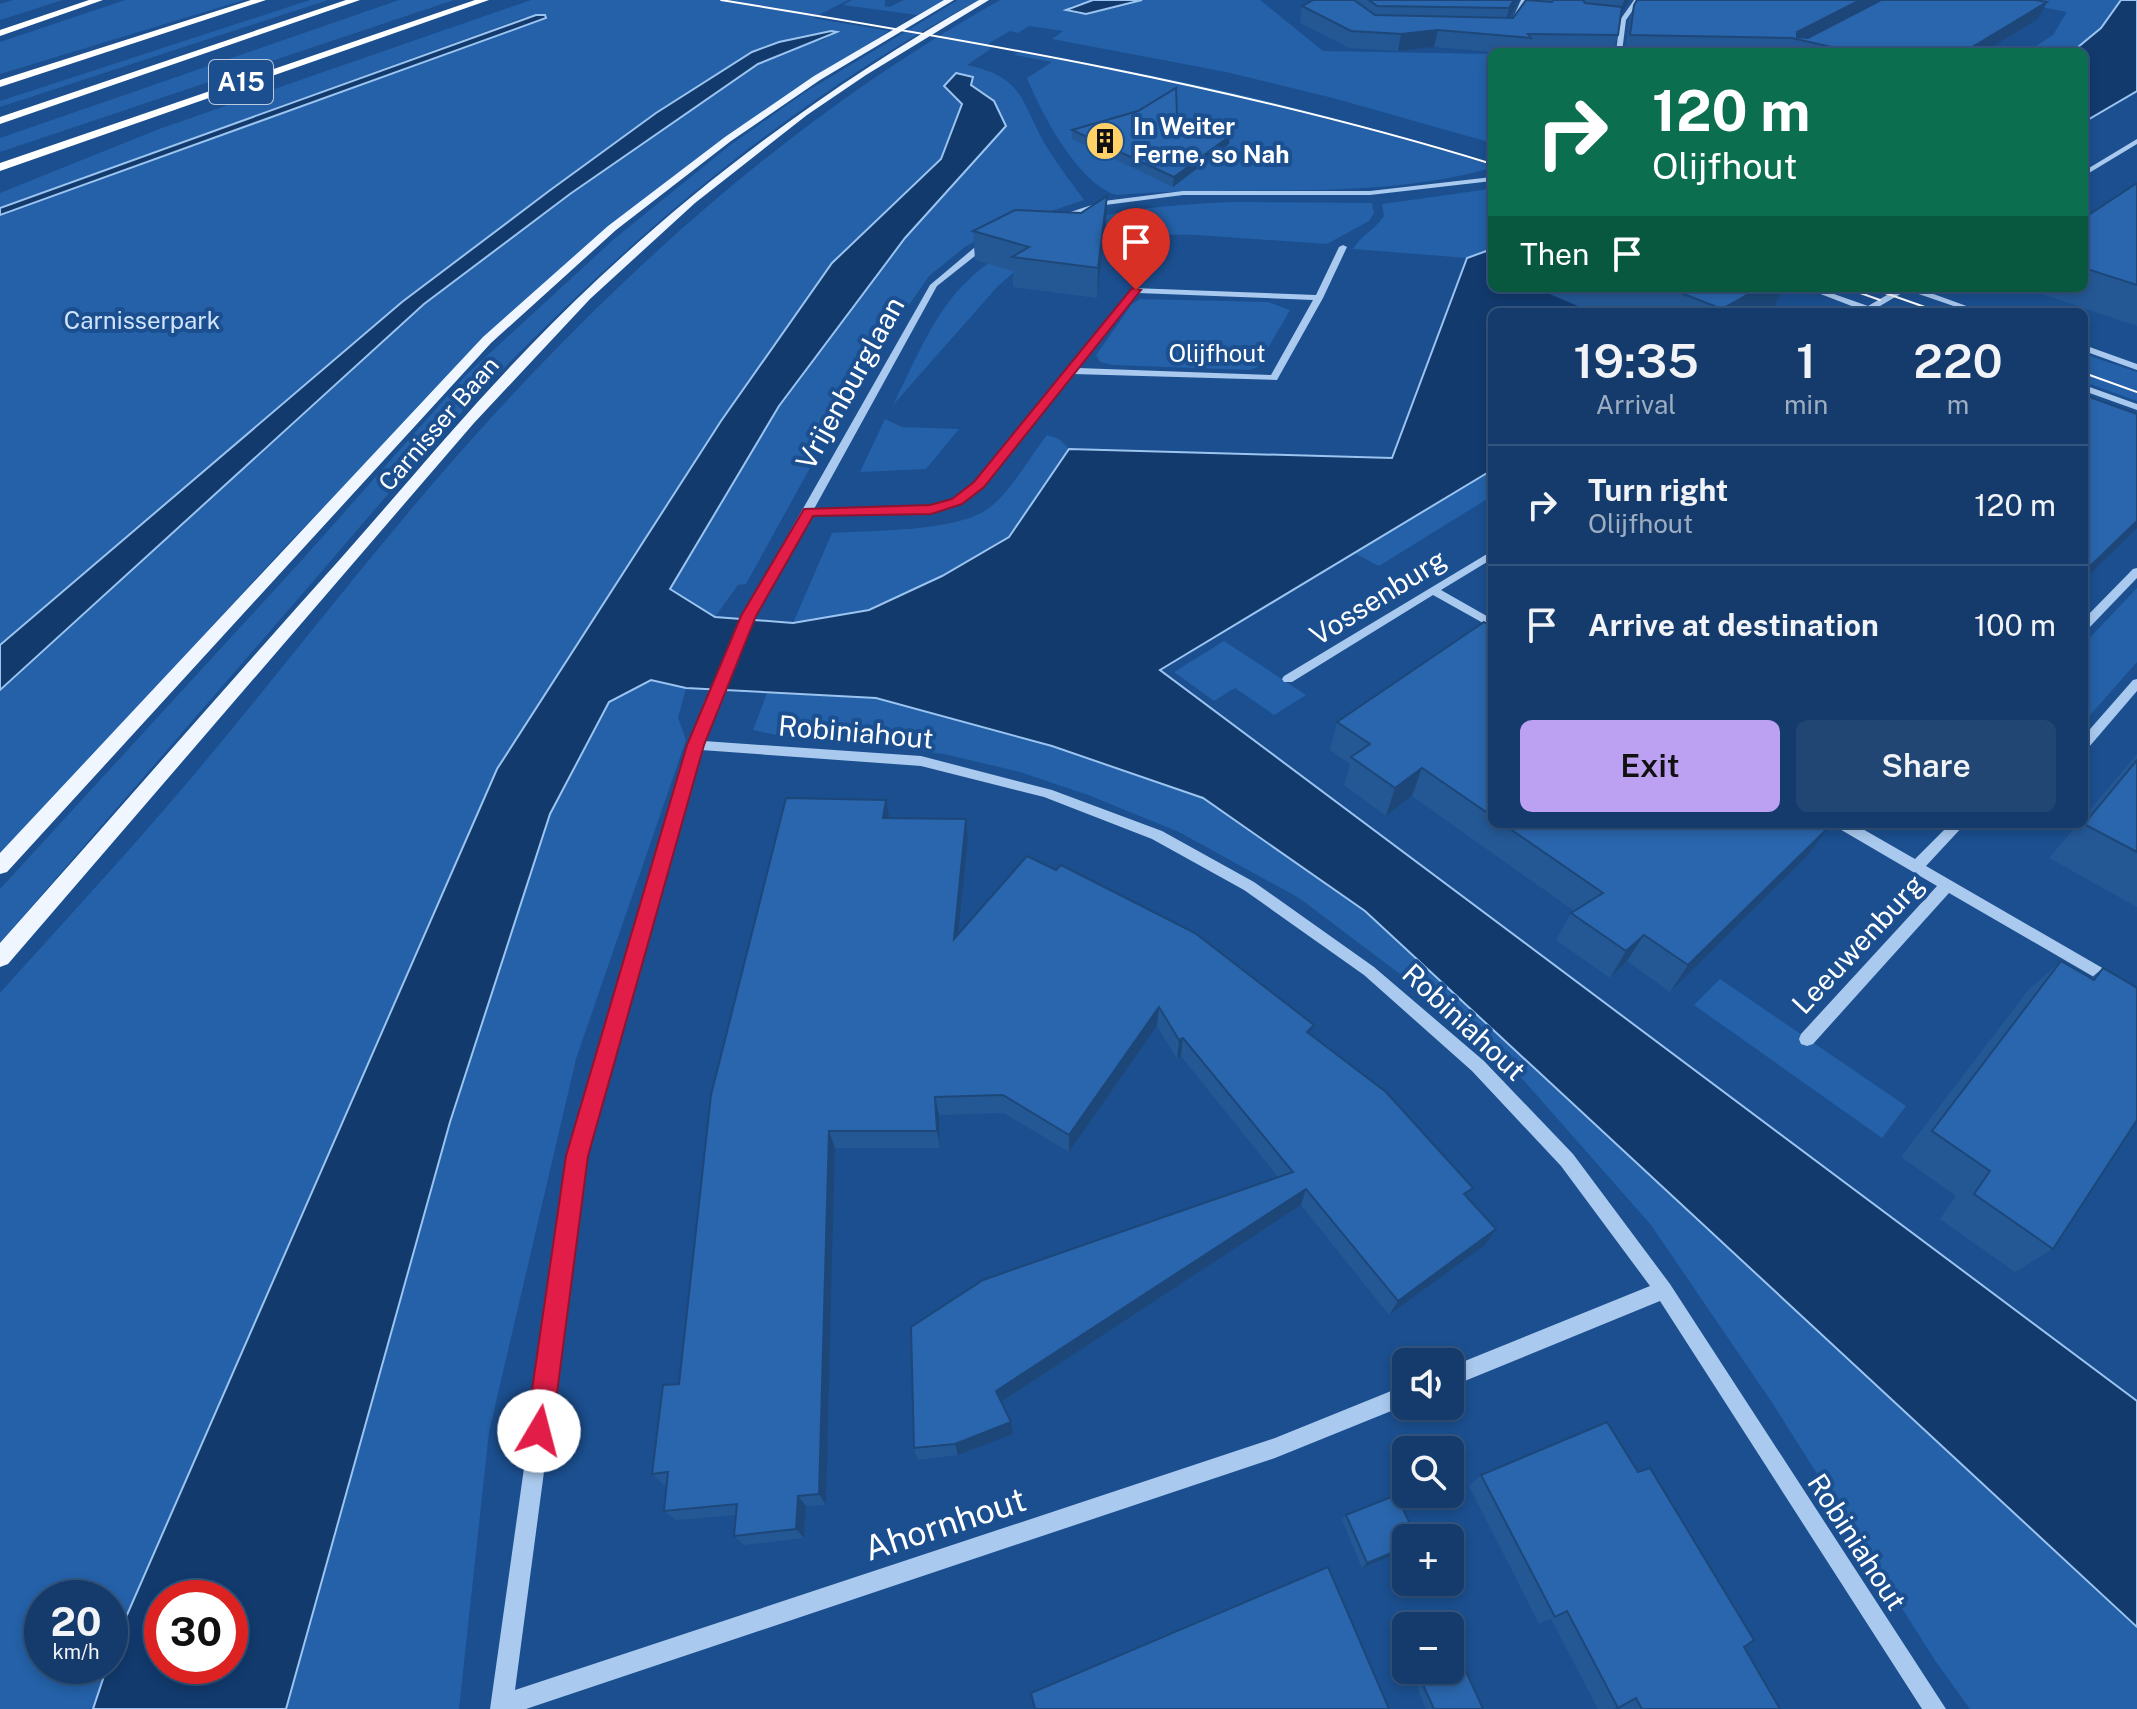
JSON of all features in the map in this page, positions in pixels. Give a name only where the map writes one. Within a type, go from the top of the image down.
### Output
[{"type":"highway","points":[[0,33],[98,0]]},
{"type":"highway","name":"A15","points":[[0,84],[261,0]]},
{"type":"highway","name":"A15","points":[[0,121],[355,0]]},
{"type":"highway","name":"A15","points":[[0,167],[484,0]]},
{"type":"main road","name":"Carnisser Baan","points":[[0,866],[487,340],[612,228],[728,139],[817,78],[950,0]]},
{"type":"main road","name":"Carnisser Baan","points":[[0,958],[535,348],[654,233],[764,144],[846,84],[985,0]]},
{"type":"street","points":[[1494,29],[1509,30],[1524,0]]},
{"type":"street","points":[[1620,48],[1623,20],[1637,0]]},
{"type":"street","points":[[1519,10],[1533,11]]},
{"type":"street","points":[[1610,19],[1623,20]]},
{"type":"street","points":[[2088,172],[2137,141]]},
{"type":"street","points":[[1044,221],[1104,203],[1183,193],[1370,193],[1488,179]]},
{"type":"street","name":"Vrijenburglaan","points":[[501,1708],[577,1156],[696,745],[748,616],[934,285],[977,250],[1003,238]]},
{"type":"street","name":"Olijfhout","points":[[1072,371],[1274,378],[1319,298],[1343,247]]},
{"type":"street","points":[[809,512],[931,509],[957,502],[979,485],[1136,290],[1319,298]]},
{"type":"street","points":[[1820,292],[1862,308]]},
{"type":"street","points":[[1875,308],[1901,292]]},
{"type":"street","points":[[1919,292],[1967,308]]},
{"type":"street","points":[[2088,349],[2137,367]]},
{"type":"street","points":[[2088,389],[2137,407]]},
{"type":"street","name":"Vossenburg","points":[[1288,679],[1488,557]]},
{"type":"street","points":[[2088,622],[2137,571]]},
{"type":"street","points":[[1434,591],[1488,622]]},
{"type":"street","points":[[2088,739],[2137,683]]},
{"type":"street","name":"Robiniahout","points":[[696,745],[921,761],[1033,789],[1157,835],[1249,886],[1369,971],[1478,1066],[1567,1160],[1664,1290],[1935,1709]]},
{"type":"street","name":"Leeuwenburg","points":[[1850,828],[2137,996]]},
{"type":"street","points":[[1917,866],[1954,828]]},
{"type":"street","name":"Leeuwenburg","points":[[1807,1039],[1948,884]]},
{"type":"street","points":[[1464,1371],[1664,1290]]},
{"type":"street","name":"Ahornhout","points":[[501,1708],[1275,1448],[1392,1401]]},
{"type":"green space","points":[[13,0],[63,0],[0,20],[0,4]]},
{"type":"green space","points":[[125,0],[244,0],[0,74],[0,42]]},
{"type":"green space","points":[[310,0],[328,0],[0,107],[0,101]]},
{"type":"green space","points":[[399,0],[454,0],[0,152],[0,138]]},
{"type":"green space","name":"Carnisserpark","points":[[531,0],[848,0],[813,18],[889,31],[782,100],[655,193],[485,341],[281,551],[0,857],[0,690],[424,304],[570,194],[758,64],[803,43],[823,40],[836,32],[779,42],[752,52],[656,113],[549,191],[402,302],[0,645],[0,215],[546,18],[525,17],[0,208],[0,193],[159,129]]},
{"type":"green space","points":[[852,0],[885,0],[885,6],[890,7],[904,0],[945,0],[917,15],[843,5]]},
{"type":"green space","points":[[958,0],[979,0],[904,42],[762,138],[629,248],[566,306],[427,450],[0,943],[0,889],[301,561],[466,375],[614,239],[729,146],[804,93]]},
{"type":"green space","points":[[1000,0],[1093,0],[1071,6],[1068,12],[1078,14],[1142,0],[1260,0],[1323,51],[1488,54],[1488,142],[1333,98],[1226,72],[1052,39],[1063,31],[1029,26],[1018,33],[1010,31],[986,45],[992,48],[967,65],[987,70],[1012,85],[1048,149],[1084,200],[1000,228],[965,247],[929,276],[864,370],[746,584],[738,585],[715,617],[670,588],[779,406],[905,238],[1005,127],[995,106],[984,93],[968,87],[944,86],[962,104],[941,159],[832,263],[721,421],[497,769],[128,1618],[128,1580],[24,1580],[24,1684],[102,1684],[93,1709],[0,1709],[0,993],[178,793],[436,479],[530,376],[653,255],[718,198],[854,92]]},
{"type":"green space","points":[[2006,0],[2121,0],[2101,28],[2076,48],[2033,48],[2053,35],[2067,12]]},
{"type":"green space","points":[[1020,51],[1121,69],[1271,102],[1478,160],[1488,165],[1488,169],[1400,185],[1353,189],[1117,195],[1103,189],[1076,163],[1033,93],[1027,78],[1052,62],[1014,55]]},
{"type":"green space","points":[[1488,189],[1488,250],[1467,258],[1353,249],[1384,216],[1382,204]]},
{"type":"green space","points":[[1233,202],[1372,203],[1374,213],[1369,221],[1327,244],[1195,235],[1061,232],[998,286],[893,405],[945,307],[971,277],[1002,254],[1037,236],[1114,214]]},
{"type":"green space","points":[[1140,299],[1268,302],[1290,310],[1257,367],[1250,370],[1100,362],[1096,355],[1132,304]]},
{"type":"green space","points":[[2088,355],[2137,372],[2137,401],[2088,383]]},
{"type":"green space","points":[[885,419],[902,427],[959,429],[926,469],[860,472]]},
{"type":"green space","points":[[1047,435],[1059,439],[1069,449],[1009,537],[942,576],[870,610],[793,623],[832,533],[936,526],[975,516],[989,508],[1005,492]]},
{"type":"green space","points":[[1488,472],[1488,498],[1379,566],[1354,553]]},
{"type":"green space","points":[[2137,588],[2137,662],[2088,717],[2088,640]]},
{"type":"green space","points":[[1224,641],[1306,695],[1274,715],[1235,688],[1214,701],[1174,672]]},
{"type":"green space","points":[[651,680],[686,688],[678,718],[686,740],[576,1059],[489,1432],[459,1709],[286,1709],[450,1122],[550,814],[609,702]]},
{"type":"green space","points":[[767,693],[876,698],[1052,746],[1203,798],[1365,911],[2137,1627],[2137,1709],[1970,1709],[1936,1662],[1773,1404],[1651,1225],[1519,1075],[1404,977],[1299,898],[1179,832],[1088,795],[1020,772],[944,754],[858,742],[791,738],[753,730]]},
{"type":"green space","points":[[1720,979],[1906,1106],[1882,1138],[1694,1005]]},
{"type":"shaded area","points":[[1093,0],[1142,0],[1086,14],[1066,10]]},
{"type":"shaded area","points":[[2121,0],[2137,0],[2137,91],[2088,120],[2088,48],[2077,48],[2101,28]]},
{"type":"shaded area","points":[[536,15],[545,15],[546,18],[0,215],[0,208]]},
{"type":"shaded area","points":[[837,32],[758,64],[570,194],[424,304],[0,690],[0,645],[402,302],[656,113],[752,52],[779,42]]},
{"type":"shaded area","points":[[956,73],[973,77],[971,85],[994,101],[1006,126],[905,238],[779,406],[670,589],[715,617],[793,623],[869,610],[942,576],[1009,537],[1069,449],[1392,458],[1467,258],[1488,250],[1488,292],[1631,292],[1586,308],[1488,308],[1488,472],[1160,670],[2137,1401],[2137,1627],[1365,911],[1203,798],[1052,746],[876,698],[686,688],[651,680],[609,702],[550,814],[450,1122],[286,1709],[93,1709],[101,1684],[128,1684],[128,1613],[497,769],[721,421],[832,263],[941,159],[962,104],[944,86]]},
{"type":"building","points":[[1313,0],[1354,0],[1375,15],[1513,18],[1526,0],[1583,0],[1585,3],[1622,7],[1618,35],[1528,34],[1531,38],[1438,30],[1401,34],[1351,31],[1302,6]]},
{"type":"building","points":[[1369,0],[1514,0],[1509,8],[1377,6]]},
{"type":"building","points":[[1637,0],[1860,0],[1797,32],[1797,37],[1808,38],[1881,0],[2047,2],[1971,48],[1836,48],[1792,38],[1630,35]]},
{"type":"building","points":[[1176,88],[1177,116],[1230,136],[1174,177],[1072,130],[1138,111]]},
{"type":"building","points":[[2137,183],[2137,285],[2088,269],[2088,215]]},
{"type":"building","points":[[1107,196],[1098,268],[1012,257],[1029,247],[973,231],[1015,210],[1081,213]]},
{"type":"building","points":[[1678,292],[1752,292],[1719,308]]},
{"type":"building","points":[[2088,396],[2137,414],[2137,521],[2088,568]]},
{"type":"building","points":[[1484,622],[1488,624],[1488,813],[1422,768],[1395,788],[1351,757],[1370,744],[1337,722]]},
{"type":"building","points":[[2137,760],[2137,852],[2088,826],[2088,819]]},
{"type":"building","points":[[786,798],[886,800],[883,818],[966,819],[954,939],[1027,856],[1056,870],[1061,865],[1195,933],[1314,1025],[1307,1032],[1386,1092],[1473,1188],[1464,1194],[1496,1229],[1398,1301],[1306,1189],[996,1391],[1011,1422],[955,1444],[914,1448],[911,1327],[983,1280],[1293,1172],[1183,1038],[1179,1040],[1159,1007],[1069,1135],[1003,1095],[935,1097],[937,1131],[829,1131],[819,1494],[798,1496],[796,1529],[734,1536],[737,1504],[664,1511],[668,1472],[652,1474],[663,1385],[679,1384],[711,1095]]},
{"type":"building","points":[[1509,828],[1828,828],[1688,965],[1644,935],[1626,951],[1571,913],[1603,893]]},
{"type":"building","points":[[2061,961],[2094,980],[2103,968],[2137,988],[2137,1120],[2053,1249],[1974,1194],[1990,1171],[1932,1131]]},
{"type":"building","points":[[1607,1422],[1638,1472],[1650,1468],[1754,1640],[1744,1647],[1780,1709],[1642,1709],[1636,1698],[1618,1708],[1567,1611],[1555,1617],[1481,1475]]},
{"type":"building","points":[[1392,1497],[1392,1508],[1402,1508],[1410,1524],[1392,1524],[1392,1553],[1367,1563],[1346,1515]]},
{"type":"building","points":[[1328,1567],[1389,1709],[1035,1709],[1031,1693]]},
{"type":"building","points":[[1464,1667],[1483,1709],[1434,1709],[1423,1685],[1464,1684]]},
{"type":"tram line","points":[[721,0],[1109,68],[1301,111],[1488,163]]},
{"type":"tram line","points":[[1857,292],[1880,300]]},
{"type":"tram line","points":[[1882,292],[1928,308]]},
{"type":"tram line","points":[[2088,374],[2137,392]]},
{"type":"place","name":"In Weiter Ferne, so Nah","points":[[1105,141]]},
{"type":"route","points":[[539,1431],[577,1156],[696,745],[748,616],[809,512],[931,509],[957,502],[979,485],[1136,290]]}]
